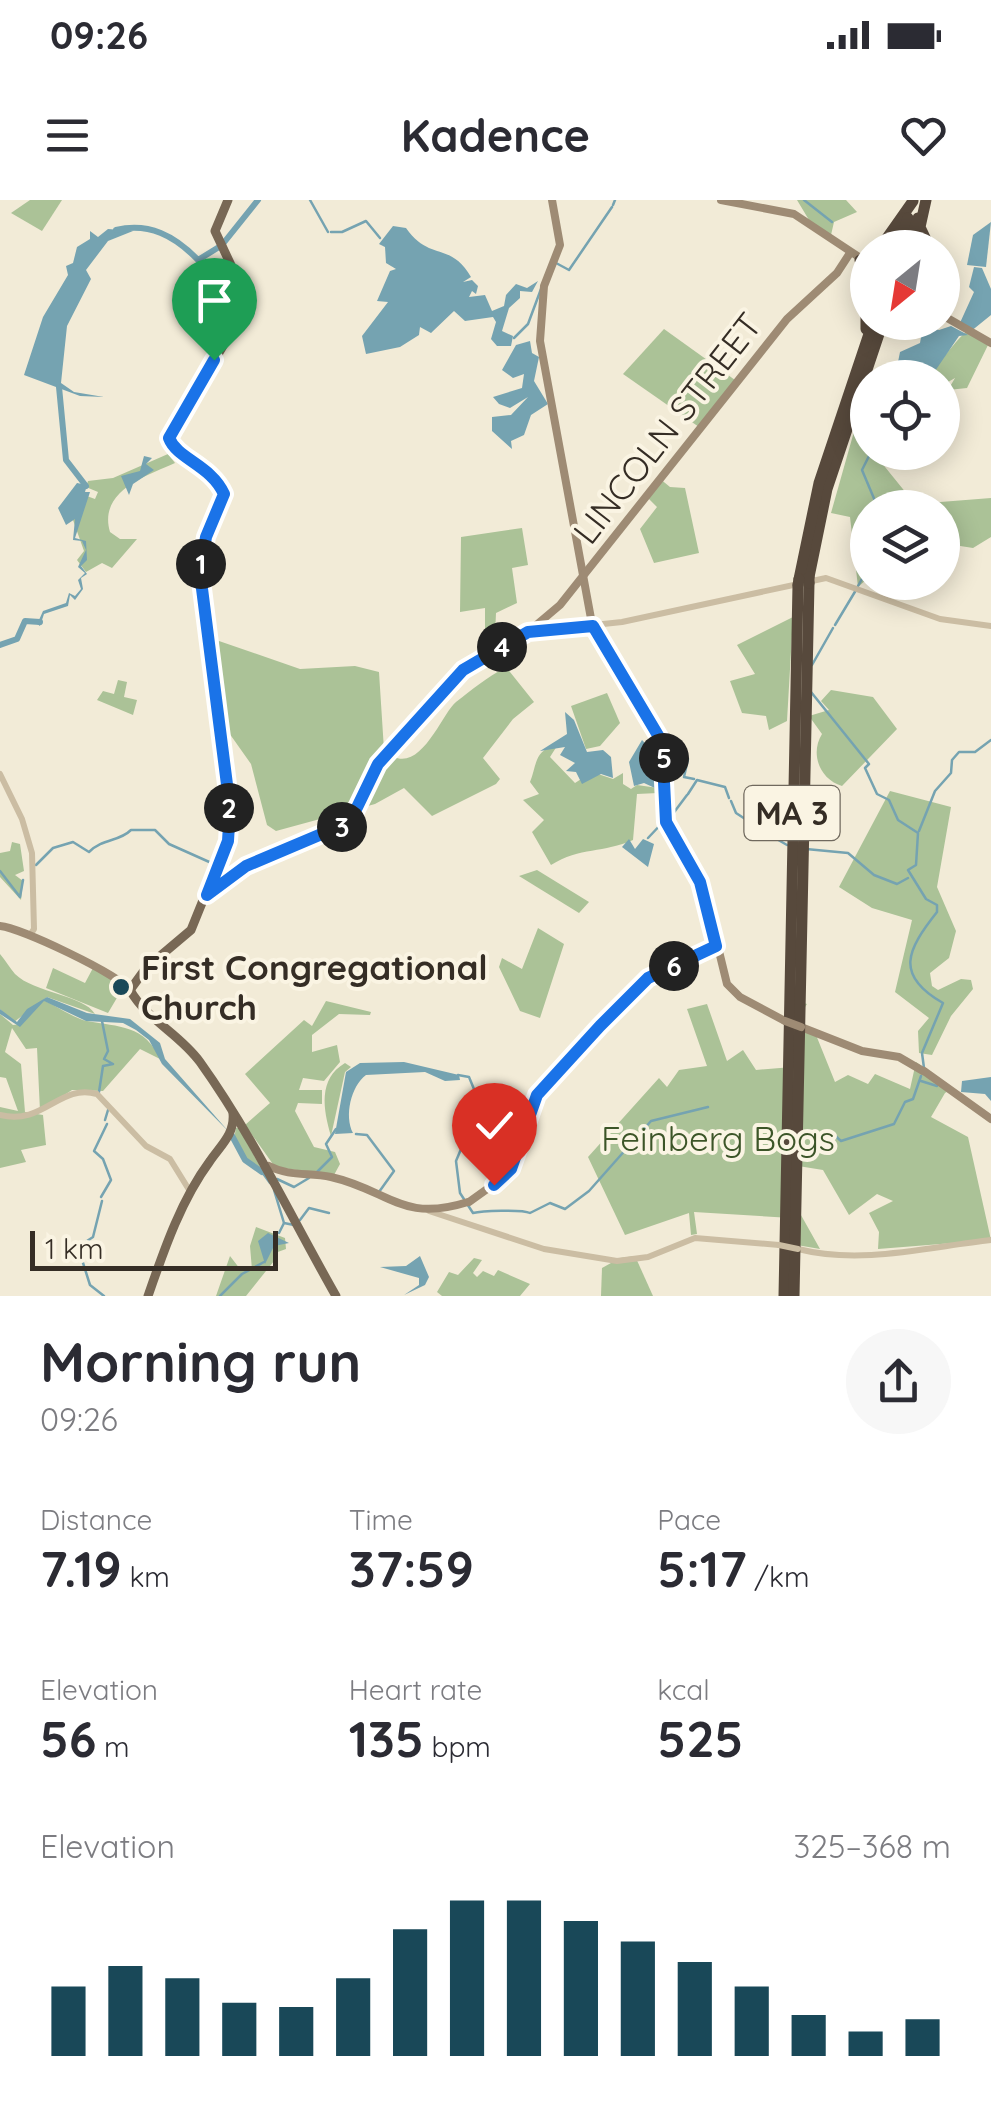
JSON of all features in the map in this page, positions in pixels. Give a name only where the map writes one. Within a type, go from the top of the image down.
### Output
[{"type":"highway","points":[[892,230],[913,200]]},
{"type":"highway","points":[[904,230],[913,200]]},
{"type":"highway","points":[[914,230],[925,200]]},
{"type":"highway","points":[[921,230],[925,200]]},
{"type":"highway","name":"MA 3","points":[[794,1296],[804,581],[828,489],[877,340]]},
{"type":"highway","name":"MA 3","points":[[784,1296],[804,581],[819,482],[850,391]]},
{"type":"main road","points":[[135,986],[189,932],[228,841],[230,808],[200,573],[206,537],[224,494],[203,466],[176,450],[169,438],[232,333],[236,271],[215,231],[228,200]]},
{"type":"main road","points":[[552,200],[560,245],[544,286],[540,341],[565,460],[582,580],[593,626],[662,742],[666,822],[700,882],[715,949],[734,993],[785,1021],[862,1051],[896,1056],[991,1119]]},
{"type":"main road","points":[[721,200],[788,211],[850,253]]},
{"type":"main road","name":"LINCOLN STREET","points":[[207,895],[246,866],[350,822],[378,764],[463,670],[528,632],[582,580],[787,319],[850,264]]},
{"type":"main road","points":[[960,326],[991,343]]},
{"type":"main road","points":[[0,926],[34,932],[135,986],[196,1056],[232,1110],[235,1128],[269,1166],[336,1296]]},
{"type":"main road","points":[[269,1166],[358,1184],[375,1194],[429,1212],[469,1202],[508,1174],[535,1098],[641,984],[715,949]]},
{"type":"main road","points":[[148,1296],[191,1194],[235,1128]]},
{"type":"street","points":[[528,632],[593,626],[826,578],[940,619],[991,626]]},
{"type":"street","points":[[0,774],[30,844],[36,869],[34,932]]},
{"type":"street","points":[[0,1115],[29,1117],[73,1092],[98,1094],[144,1144],[172,1162],[191,1194]]},
{"type":"street","points":[[429,1212],[548,1250],[618,1261],[637,1259],[695,1238],[832,1255],[915,1252],[991,1240]]},
{"type":"green space","points":[[30,200],[62,200],[42,231],[11,213]]},
{"type":"green space","points":[[797,200],[846,200],[857,212],[834,222],[831,235],[809,220]]},
{"type":"green space","points":[[664,329],[735,380],[699,427],[623,374]]},
{"type":"green space","points":[[966,332],[989,343],[967,388],[960,389],[960,360],[940,360]]},
{"type":"green space","points":[[850,446],[850,470],[887,470],[904,490],[850,490],[850,517],[831,513]]},
{"type":"green space","points":[[168,454],[175,463],[127,487],[111,506],[110,532],[120,539],[137,539],[112,568],[102,563],[86,572],[77,560],[84,551],[73,520],[84,495],[95,499],[98,492],[86,487],[88,481],[113,478]]},
{"type":"green space","points":[[659,478],[670,487],[685,488],[699,553],[654,563],[640,529],[657,507],[645,495]]},
{"type":"green space","points":[[991,498],[991,537],[973,548],[960,546],[960,500]]},
{"type":"green space","points":[[522,528],[528,565],[512,568],[517,603],[496,613],[495,635],[485,637],[485,608],[460,612],[461,537]]},
{"type":"green space","points":[[793,617],[787,721],[769,730],[766,716],[742,713],[730,681],[755,674],[737,645]]},
{"type":"green space","points":[[219,641],[300,669],[355,666],[379,672],[384,750],[396,758],[418,752],[456,702],[506,667],[534,702],[513,719],[483,758],[500,779],[496,784],[432,816],[404,788],[375,804],[276,831],[267,825],[251,764],[222,723],[216,645]]},
{"type":"green space","points":[[118,680],[127,682],[124,697],[137,700],[133,715],[97,700],[103,691],[114,694]]},
{"type":"green space","points":[[831,690],[873,697],[897,729],[842,786],[822,771],[817,749],[822,734],[809,716],[829,710],[821,701]]},
{"type":"green space","points":[[607,693],[620,723],[600,746],[586,749],[571,706]]},
{"type":"green space","points":[[557,746],[550,757],[575,783],[592,772],[613,779],[623,773],[623,784],[631,789],[637,785],[658,788],[658,793],[637,794],[633,840],[572,855],[551,865],[532,832],[544,820],[523,800],[539,794],[530,782],[536,764],[544,750]]},
{"type":"green space","points":[[890,791],[951,807],[937,887],[956,931],[949,958],[930,973],[932,986],[938,990],[961,979],[971,980],[973,989],[951,1016],[932,1055],[919,1053],[918,1031],[929,1018],[895,992],[912,920],[872,908],[839,887]]},
{"type":"green space","points":[[12,842],[20,844],[24,871],[15,875],[23,881],[21,900],[0,877],[0,853],[10,851]]},
{"type":"green space","points":[[537,870],[589,902],[579,913],[519,876]]},
{"type":"green space","points":[[538,928],[564,944],[540,1018],[520,1011],[499,967],[502,958],[522,969]]},
{"type":"green space","points":[[0,954],[23,980],[81,1002],[95,1014],[47,997],[14,1022],[0,1009]]},
{"type":"green space","points":[[53,968],[85,983],[93,968],[118,983],[121,991],[108,1013],[46,988]]},
{"type":"green space","points":[[43,1000],[82,1019],[139,1034],[160,1059],[140,1049],[103,1091],[72,1090],[40,1111],[37,1048],[26,1049],[12,1028],[5,1052],[21,1064],[25,1112],[43,1115],[46,1145],[21,1150],[26,1162],[0,1168],[0,1107],[18,1111],[6,1078],[0,1077],[0,1014],[13,1025],[22,1024]]},
{"type":"green space","name":"Feinberg Bogs","points":[[794,1000],[807,1004],[794,1024],[814,1030],[835,1082],[848,1075],[868,1084],[875,1074],[910,1089],[916,1062],[953,1088],[945,1093],[931,1117],[968,1137],[991,1240],[878,1249],[879,1232],[869,1213],[893,1201],[877,1194],[849,1215],[823,1170],[792,1165],[792,1199],[820,1249],[791,1244],[791,1218],[694,1212],[697,1234],[691,1235],[689,1213],[625,1235],[588,1157],[659,1078],[667,1087],[679,1070],[707,1066],[687,1009],[707,1004],[727,1061],[743,1050],[756,1070],[792,1067]]},
{"type":"green space","points":[[326,1001],[371,1012],[339,1014],[312,1035],[312,1052],[337,1045],[340,1062],[324,1081],[303,1078],[299,1090],[322,1090],[322,1104],[298,1103],[295,1111],[314,1147],[335,1152],[340,1164],[334,1175],[275,1167],[245,1125],[270,1103],[245,1074],[304,1020],[312,1026]]},
{"type":"green space","points":[[345,1063],[351,1067],[345,1072],[331,1136],[325,1095],[330,1077]]},
{"type":"green space","points":[[236,1128],[263,1172],[245,1160],[239,1145],[233,1144]]},
{"type":"green space","points":[[256,1227],[285,1238],[286,1249],[275,1253],[274,1261],[246,1296],[216,1296],[230,1256],[240,1269],[252,1270],[250,1246]]},
{"type":"green space","points":[[635,1256],[653,1296],[601,1296],[602,1268],[620,1258]]},
{"type":"green space","points":[[474,1258],[482,1260],[473,1273],[477,1277],[483,1271],[494,1276],[498,1270],[530,1284],[520,1296],[442,1296],[437,1292],[449,1272],[458,1275]]},
{"type":"water","points":[[991,222],[986,267],[967,265],[973,235]]},
{"type":"water","points":[[393,226],[406,228],[423,245],[455,259],[471,277],[463,282],[472,280],[478,286],[476,294],[472,291],[469,297],[485,295],[492,311],[504,306],[506,295],[516,284],[527,288],[538,281],[532,292],[520,291],[520,298],[509,308],[502,331],[513,336],[511,346],[497,346],[491,339],[496,322],[493,317],[465,321],[454,311],[431,333],[420,327],[419,335],[400,347],[366,354],[362,336],[388,302],[377,301],[390,271],[396,269],[386,263],[385,247],[379,244]]},
{"type":"water","points":[[108,229],[133,231],[108,241],[86,270],[91,279],[67,326],[61,383],[74,392],[104,397],[80,396],[24,375],[43,317],[68,275],[66,266],[73,263],[77,247],[90,239],[90,231],[98,237]]},
{"type":"water","points":[[974,267],[982,268],[991,289],[991,315],[970,332],[960,326],[974,292],[969,287]]},
{"type":"water","points":[[956,340],[943,360],[898,360],[900,352],[920,343]]},
{"type":"water","points":[[530,341],[532,353],[539,357],[534,381],[548,404],[531,415],[524,435],[511,441],[512,449],[492,431],[492,417],[511,415],[528,397],[510,408],[493,397],[522,388],[524,374],[513,378],[502,370],[516,345]]},
{"type":"water","points":[[144,456],[152,458],[146,464],[154,470],[133,484],[129,495],[121,476],[140,471]]},
{"type":"water","points":[[77,483],[87,485],[85,492],[90,492],[75,538],[86,541],[87,560],[81,566],[87,574],[81,578],[83,589],[75,600],[70,595],[68,606],[44,614],[40,626],[33,621],[39,620],[43,611],[66,603],[69,593],[75,596],[81,589],[78,580],[85,573],[78,567],[86,550],[82,541],[73,540],[75,519],[66,525],[58,508]]},
{"type":"water","points":[[565,712],[574,720],[587,752],[603,750],[611,757],[613,778],[601,774],[582,784],[576,772],[566,771],[575,763],[560,755],[565,747],[540,751],[567,734]]},
{"type":"water","points":[[642,740],[649,747],[645,768],[660,759],[657,789],[644,783],[634,786],[629,762]]},
{"type":"water","points":[[629,839],[635,849],[643,839],[654,844],[648,867],[622,847]]},
{"type":"water","points":[[47,997],[87,1013],[130,1019],[160,1043],[165,1059],[229,1132],[162,1064],[149,1040],[123,1023],[86,1021],[44,1001],[20,1027],[0,1014],[0,1009],[17,1022],[27,1009]]},
{"type":"water","points":[[404,1062],[459,1075],[460,1080],[445,1081],[425,1072],[366,1075],[350,1102],[353,1133],[335,1134],[346,1072],[360,1063]]},
{"type":"water","points":[[991,1077],[991,1101],[985,1094],[961,1092],[962,1081]]},
{"type":"water","points":[[268,1233],[289,1243],[274,1246],[265,1264],[258,1241]]},
{"type":"water","points":[[420,1256],[429,1277],[425,1285],[404,1295],[419,1285],[419,1278],[380,1267],[406,1266]]},
{"type":"waterway","points":[[222,245],[258,200]]},
{"type":"waterway","points":[[310,200],[328,232]]},
{"type":"waterway","points":[[613,205],[615,200]]},
{"type":"waterway","points":[[804,200],[832,222]]},
{"type":"waterway","points":[[556,263],[569,270],[612,207]]},
{"type":"waterway","points":[[331,232],[342,232],[366,221],[380,238]]},
{"type":"waterway","points":[[116,230],[140,228],[161,233],[198,260],[219,247]]},
{"type":"waterway","points":[[514,338],[528,324],[541,289]]},
{"type":"waterway","points":[[59,387],[66,460],[86,486]]},
{"type":"waterway","points":[[862,470],[870,490]]},
{"type":"waterway","points":[[835,625],[850,600]]},
{"type":"waterway","points":[[0,645],[17,639],[25,621],[40,622]]},
{"type":"waterway","points":[[812,665],[833,628]]},
{"type":"waterway","points":[[811,692],[869,764],[865,768],[877,794],[889,800],[898,820],[918,833],[916,865],[908,870],[926,899],[937,905],[937,912],[918,938],[910,961],[917,982],[943,1003],[922,1053],[924,1068]]},
{"type":"waterway","points":[[919,831],[935,791],[951,773],[952,760],[959,752],[975,752],[991,740]]},
{"type":"waterway","points":[[688,759],[684,777],[694,779]]},
{"type":"waterway","points":[[688,794],[697,780],[725,787],[729,798]]},
{"type":"waterway","points":[[669,819],[687,795]]},
{"type":"waterway","points":[[731,801],[736,813],[765,832]]},
{"type":"waterway","points":[[648,838],[664,821]]},
{"type":"waterway","points":[[36,865],[53,848],[73,842],[89,852],[131,830],[155,830],[169,844],[216,865]]},
{"type":"waterway","points":[[768,834],[787,845]]},
{"type":"waterway","points":[[806,849],[848,853],[874,875],[897,884],[908,878]]},
{"type":"waterway","points":[[0,871],[20,897],[23,880]]},
{"type":"waterway","points":[[99,1092],[103,1066],[113,1064],[104,1059],[108,1051],[102,1021]]},
{"type":"waterway","points":[[458,1075],[469,1077],[483,1111],[490,1114],[486,1125],[464,1142],[456,1161],[460,1193],[473,1213],[530,1213],[550,1203],[565,1209],[589,1191],[651,1121],[708,1107]]},
{"type":"waterway","points":[[832,1133],[841,1141],[894,1124],[905,1102],[913,1099],[921,1076]]},
{"type":"waterway","points":[[921,1081],[937,1086]]},
{"type":"waterway","points":[[105,1120],[108,1110]]},
{"type":"waterway","points":[[101,1197],[111,1180],[103,1159],[94,1151],[107,1124]]},
{"type":"waterway","points":[[315,1174],[332,1157],[326,1144],[336,1129]]},
{"type":"waterway","points":[[230,1132],[245,1160],[262,1172]]},
{"type":"waterway","points":[[356,1134],[367,1135],[394,1171],[379,1192]]},
{"type":"waterway","points":[[262,1172],[270,1183]]},
{"type":"waterway","points":[[277,1179],[294,1187],[309,1178]]},
{"type":"waterway","points":[[274,1190],[284,1223],[294,1225]]},
{"type":"waterway","points":[[102,1201],[93,1237],[78,1247],[90,1285],[104,1296]]},
{"type":"waterway","points":[[300,1220],[309,1208],[329,1213]]},
{"type":"waterway","points":[[279,1233],[284,1223]]},
{"type":"waterway","points":[[220,1296],[242,1274],[264,1262]]},
{"type":"place","name":"First Congregational Church","points":[[121,987]]},
{"type":"route","points":[[214,360],[197,393],[171,428],[169,438],[176,450],[203,466],[224,494],[206,537],[200,573],[212,641],[230,808],[228,841],[207,895],[222,888],[246,866],[350,822],[378,764],[456,677],[528,632],[593,626],[600,644],[662,744],[666,822],[700,882],[716,946],[648,978],[600,1026],[537,1095],[511,1169],[494,1185]]}]
